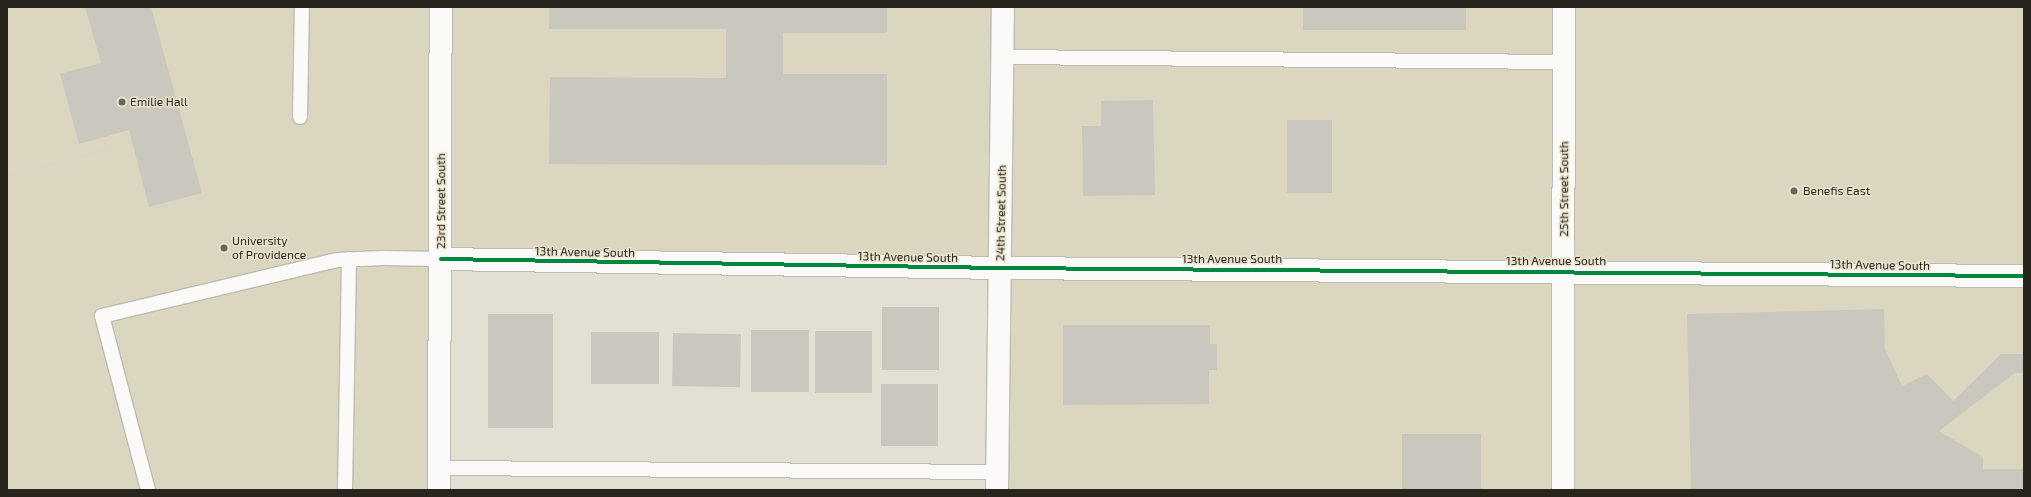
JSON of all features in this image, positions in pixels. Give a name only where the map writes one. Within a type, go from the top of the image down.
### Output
[{"type":"street","name":"23rd Street South","points":[[439,490],[441,7]]},
{"type":"street","name":"24th Street South","points":[[997,481],[1003,7]]},
{"type":"street","name":"25th Street South","points":[[1562,490],[1564,7]]},
{"type":"street","name":"13th Avenue South","points":[[441,259],[1000,268],[1564,271],[2024,276]]},
{"type":"lane","points":[[300,117],[302,7]]},
{"type":"lane","points":[[1002,57],[1564,62]]},
{"type":"lane","points":[[345,490],[349,259]]},
{"type":"lane","points":[[148,490],[102,316],[349,259],[441,259]]},
{"type":"lane","points":[[439,468],[997,481]]},
{"type":"path","points":[[7,176],[132,142]]},
{"type":"shaded area","points":[[7,7],[2024,7],[2024,490],[997,490],[1000,268],[441,259],[439,490],[7,490]]},
{"type":"building","name":"Emilie Hall","points":[[85,7],[151,7],[202,193],[149,207],[129,130],[79,144],[60,74],[101,63]]},
{"type":"building","points":[[549,7],[887,7],[887,33],[783,33],[783,74],[887,74],[887,165],[549,164],[550,77],[726,78],[726,29],[549,29]]},
{"type":"building","points":[[1303,7],[1466,7],[1466,30],[1303,30]]},
{"type":"building","points":[[1153,100],[1155,195],[1083,196],[1082,126],[1101,126],[1101,101]]},
{"type":"building","points":[[1287,120],[1332,120],[1332,193],[1287,193]]},
{"type":"building","points":[[882,307],[939,307],[939,370],[882,370]]},
{"type":"building","points":[[1884,309],[1885,349],[1902,386],[1927,374],[1953,401],[2001,354],[2024,354],[2024,373],[2015,373],[1939,431],[1983,457],[1983,469],[2024,469],[2024,490],[1691,490],[1687,314]]},
{"type":"building","points":[[488,314],[553,314],[553,428],[488,428]]},
{"type":"building","points":[[1063,325],[1210,325],[1210,344],[1217,344],[1217,370],[1209,370],[1209,404],[1063,405]]},
{"type":"building","points":[[751,330],[809,330],[809,392],[751,392]]},
{"type":"building","points":[[815,331],[872,331],[872,393],[815,393]]},
{"type":"building","points":[[591,332],[659,332],[659,384],[591,384]]},
{"type":"building","points":[[673,333],[741,334],[740,387],[672,386]]},
{"type":"building","points":[[881,384],[938,384],[938,446],[881,446]]},
{"type":"building","points":[[1402,434],[1481,434],[1481,490],[1402,490]]},
{"type":"cycle path","points":[[441,259],[1000,268],[2024,276]]},
{"type":"place","name":"Emilie Hall","points":[[122,102]]},
{"type":"place","name":"Benefis East","points":[[1794,191]]},
{"type":"place","name":"University of Providence","points":[[224,248]]}]
